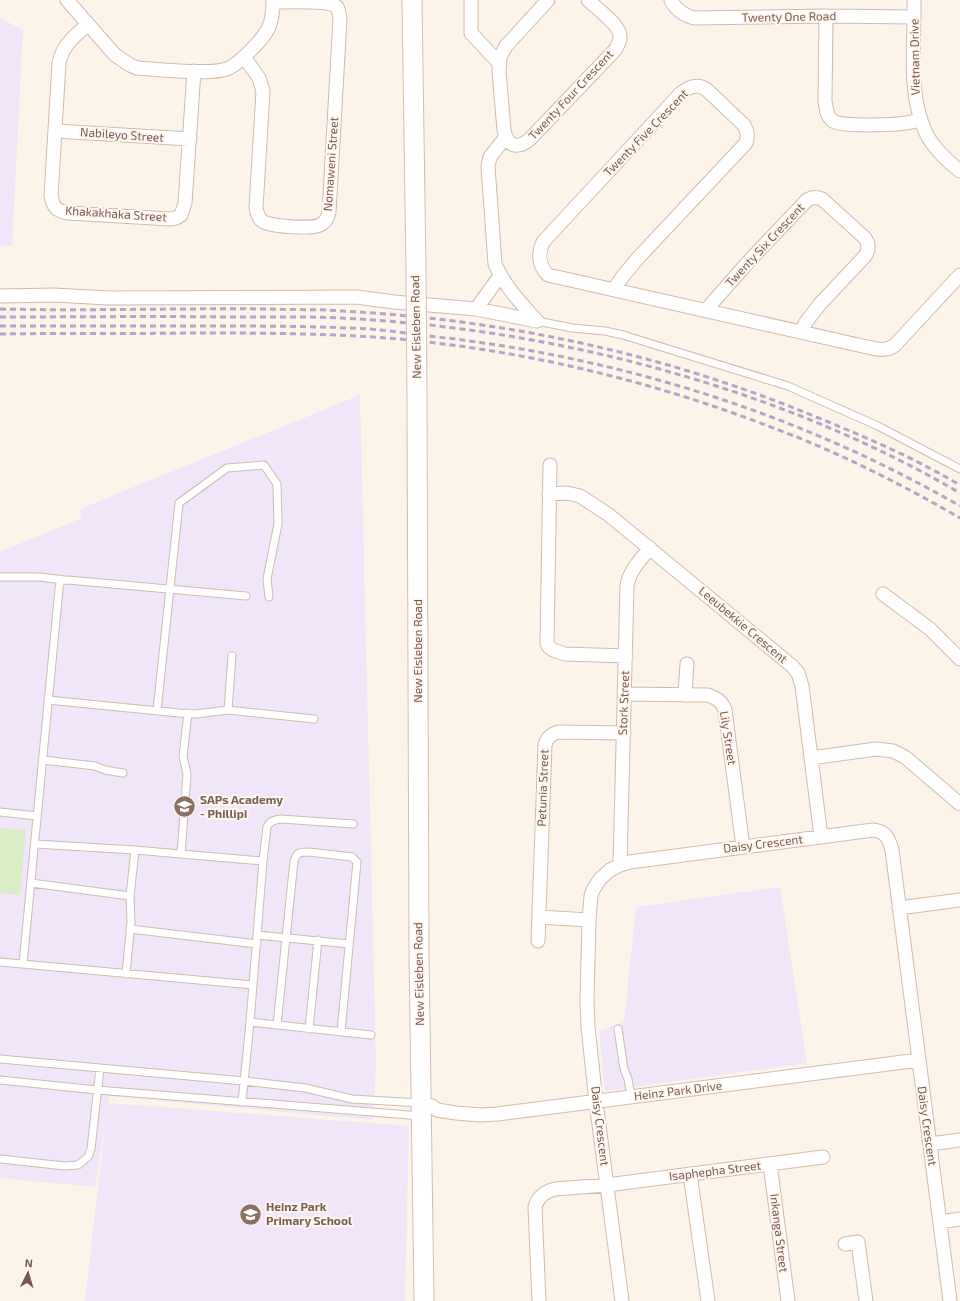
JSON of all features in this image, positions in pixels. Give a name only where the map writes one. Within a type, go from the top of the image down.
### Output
[{"type":"main road","name":"New Eisleben Road","points":[[412,0],[417,399],[419,934],[426,1110],[424,1301]]},
{"type":"street","points":[[66,0],[115,55],[130,65],[137,68],[214,72],[229,68],[244,57],[268,31],[272,20],[273,1]]},
{"type":"street","points":[[471,0],[471,32],[499,63]]},
{"type":"street","points":[[537,321],[514,296],[500,276],[495,264],[493,254],[488,166],[490,157],[505,138],[499,63],[500,57],[506,46],[548,0]]},
{"type":"street","name":"Twenty Four Crescent","points":[[505,138],[509,143],[515,145],[520,145],[530,139],[615,50],[620,38],[618,28],[588,0]]},
{"type":"street","name":"Twenty One Road","points":[[671,0],[674,6],[685,15],[694,18],[826,16],[914,17]]},
{"type":"street","name":"Vietnam Drive","points":[[914,0],[914,85],[920,119],[926,134],[947,161],[960,171]]},
{"type":"street","name":"Nomaweni Street","points":[[244,57],[259,78],[263,91],[256,208],[258,214],[261,220],[269,224],[312,227],[319,226],[327,218],[329,212],[340,19],[339,12],[337,7],[329,2],[273,1]]},
{"type":"street","points":[[826,16],[825,102],[829,119],[835,123],[853,125],[905,123],[920,119]]},
{"type":"street","name":"Khakakhaka Street","points":[[88,24],[63,50],[59,63],[51,196],[52,204],[60,211],[170,219],[181,215],[185,203],[194,71]]},
{"type":"street","name":"Twenty Five Crescent","points":[[614,289],[638,258],[746,143],[748,137],[747,130],[744,125],[703,87],[691,86],[681,93],[543,242],[540,248],[540,264],[548,275],[880,350],[891,348],[960,275]]},
{"type":"street","name":"Nabileyo Street","points":[[55,131],[190,139]]},
{"type":"street","name":"Twenty Six Crescent","points":[[706,310],[748,261],[807,200],[818,197],[865,238],[868,245],[868,250],[865,256],[812,313],[801,332]]},
{"type":"street","points":[[476,309],[500,276]]},
{"type":"street","points":[[0,296],[54,295],[108,298],[356,297],[383,301],[476,309],[537,321]]},
{"type":"street","points":[[550,465],[546,638],[549,646],[557,652],[565,654],[626,656]]},
{"type":"street","name":"Leeubekkie Crescent","points":[[549,494],[567,493],[580,496],[609,515],[786,661],[798,673],[802,686],[821,837]]},
{"type":"street","name":"Stork Street","points":[[620,865],[628,580],[632,571],[650,548]]},
{"type":"street","points":[[883,594],[930,629],[960,659]]},
{"type":"street","points":[[685,695],[687,664]]},
{"type":"street","name":"Lily Street","points":[[625,694],[708,695],[721,702],[724,706],[743,847]]},
{"type":"street","name":"Petunia Street","points":[[538,941],[544,745],[551,735],[558,732],[624,733]]},
{"type":"street","points":[[811,758],[876,750],[893,751],[905,757],[960,804]]},
{"type":"street","name":"Daisy Crescent","points":[[622,1301],[596,1102],[587,1016],[589,920],[591,896],[596,884],[610,870],[630,862],[873,830],[879,830],[884,833],[888,838],[892,850],[950,1301]]},
{"type":"street","points":[[899,908],[960,900]]},
{"type":"street","points":[[539,917],[589,920]]},
{"type":"street","name":"Heinz Park Drive","points":[[426,1110],[468,1114],[497,1114],[918,1060]]},
{"type":"street","points":[[930,1144],[960,1140]]},
{"type":"street","name":"Isaphepha Street","points":[[539,1301],[535,1214],[537,1201],[541,1195],[548,1191],[555,1189],[607,1185],[823,1157]]},
{"type":"street","name":"Inkanga Street","points":[[770,1164],[788,1301]]},
{"type":"street","points":[[690,1174],[708,1301]]},
{"type":"street","points":[[940,1222],[960,1219]]},
{"type":"street","points":[[845,1244],[858,1242],[866,1301]]},
{"type":"lane","points":[[537,321],[572,328],[605,331],[623,335],[788,386],[878,426],[960,469]]},
{"type":"lane","points":[[157,711],[179,503],[227,468],[264,465],[277,484],[278,524],[267,579],[269,597]]},
{"type":"lane","points":[[0,577],[39,577],[246,596]]},
{"type":"lane","points":[[24,964],[58,590],[60,583],[65,580]]},
{"type":"lane","points":[[228,710],[232,656]]},
{"type":"lane","points":[[48,700],[196,714],[228,710],[314,719]]},
{"type":"lane","points":[[181,854],[187,774],[183,756],[188,713]]},
{"type":"lane","points":[[43,760],[95,766],[105,770],[123,773]]},
{"type":"lane","points":[[0,812],[37,816]]},
{"type":"lane","points":[[242,1102],[267,827],[269,823],[274,820],[281,819],[353,824]]},
{"type":"lane","points":[[35,844],[263,860]]},
{"type":"lane","points":[[126,974],[130,929],[130,896],[135,850]]},
{"type":"lane","points":[[278,1025],[286,937],[296,856],[303,852],[346,856],[355,859],[357,866],[341,1032]]},
{"type":"lane","points":[[31,883],[130,896]]},
{"type":"lane","points":[[130,929],[256,944]]},
{"type":"lane","points":[[257,934],[349,944]]},
{"type":"lane","points":[[309,1028],[318,940]]},
{"type":"lane","points":[[0,962],[253,985]]},
{"type":"lane","points":[[250,1022],[371,1035]]},
{"type":"lane","points":[[618,1029],[624,1069],[628,1079],[631,1097]]},
{"type":"lane","points":[[0,1059],[305,1088],[352,1099],[426,1110]]},
{"type":"lane","points":[[0,1159],[65,1166],[78,1165],[88,1156],[91,1149],[100,1068]]},
{"type":"lane","points":[[0,1080],[242,1102],[330,1108],[426,1110]]},
{"type":"lane","points":[[330,1108],[333,1095]]},
{"type":"shaded area","points":[[0,18],[23,30],[12,246],[0,245]]},
{"type":"shaded area","name":"SAPs Academy - Phillipi","points":[[360,395],[376,1062],[373,1120],[109,1096],[108,1103],[409,1126],[405,1301],[85,1301],[106,1117],[95,1187],[0,1178],[0,552],[82,518],[80,509]]},
{"type":"shaded area","points":[[780,887],[807,1063],[605,1091],[599,1031],[624,1022],[636,907]]},
{"type":"green space","points":[[0,828],[26,830],[20,895],[0,893]]},
{"type":"railway","points":[[0,309],[334,310],[465,322],[525,332],[643,358],[701,375],[759,395],[871,440],[960,485]]},
{"type":"railway","points":[[0,317],[337,318],[449,327],[525,339],[601,354],[677,374],[751,398],[823,425],[893,457],[960,493]]},
{"type":"railway","points":[[0,326],[266,326],[369,329],[507,347],[575,359],[642,375],[708,395],[773,418],[837,444],[899,473],[960,506]]},
{"type":"railway","points":[[0,334],[242,333],[347,336],[447,344],[543,360],[638,383],[685,397],[731,412],[800,438],[870,470],[960,518]]},
{"type":"place","name":"SAPs Academy - Phillipi","points":[[185,807]]},
{"type":"place","name":"Heinz Park Primary School","points":[[251,1214]]}]
